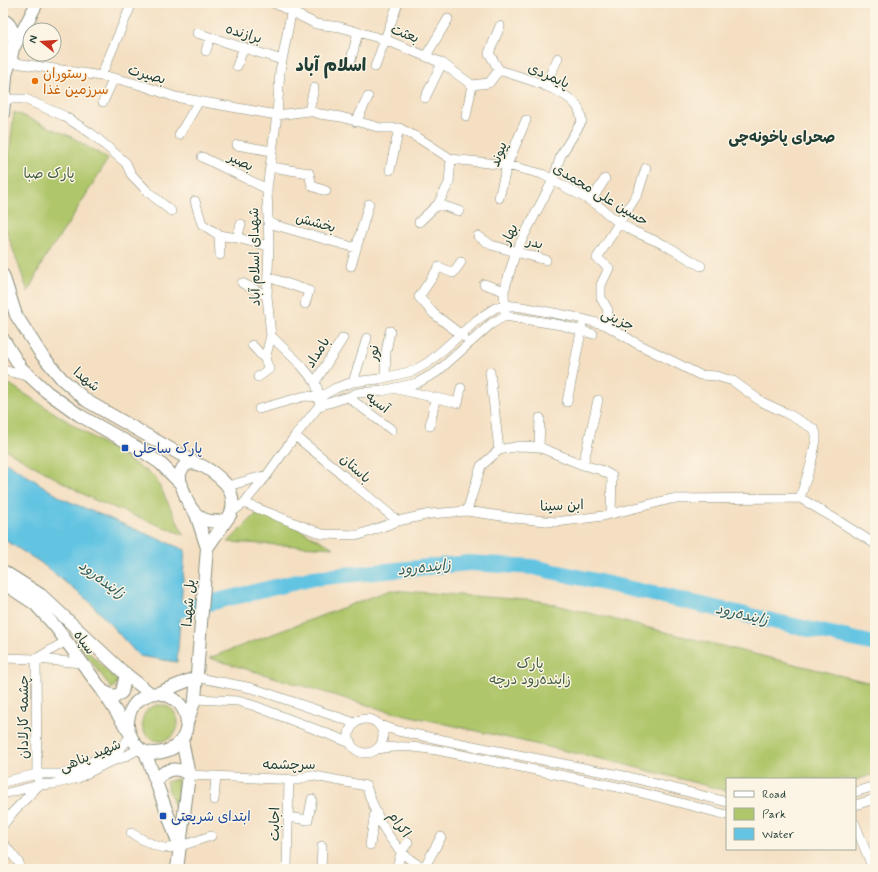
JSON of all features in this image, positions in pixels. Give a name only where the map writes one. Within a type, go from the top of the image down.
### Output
[{"type":"main road","points":[[3,114],[5,99],[4,79],[13,48],[37,3]]},
{"type":"main road","points":[[3,20],[6,20],[12,31],[13,48]]},
{"type":"main road","name":"شهدا","points":[[3,275],[16,315],[41,354],[62,379],[88,401],[197,464]]},
{"type":"main road","points":[[3,339],[21,368],[47,392],[79,415],[136,447],[160,463],[182,485]]},
{"type":"main road","points":[[190,464],[197,464],[214,473],[228,486],[231,493],[230,516],[207,548],[196,514],[186,498],[180,479],[180,474],[184,468],[190,464]]},
{"type":"main road","points":[[196,514],[203,519],[211,521],[220,521],[230,516]]},
{"type":"main road","name":"پل شهدا","points":[[187,722],[195,699],[207,548]]},
{"type":"main road","name":"سپاه","points":[[3,571],[41,595],[126,674],[155,693]]},
{"type":"main road","name":"سپاه","points":[[3,584],[35,604],[66,641],[102,690],[130,734]]},
{"type":"main road","points":[[102,690],[115,698],[122,692],[126,674]]},
{"type":"main road","points":[[180,846],[142,751],[130,734],[128,724],[132,708],[140,699],[197,677]]},
{"type":"main road","points":[[142,751],[166,752],[174,748],[182,740],[186,732],[187,722],[183,708],[179,702],[173,697],[155,693]]},
{"type":"main road","points":[[177,869],[188,775],[182,740]]},
{"type":"main road","points":[[156,784],[162,774],[167,770],[178,769],[184,771],[188,775]]},
{"type":"street","points":[[101,76],[132,3]]},
{"type":"street","name":"بعثت","points":[[274,3],[316,24],[340,27],[386,40],[426,56],[442,63],[472,85]]},
{"type":"street","name":"شهدای اسلام آباد","points":[[271,336],[267,296],[269,246],[267,189],[277,115],[282,60],[293,3]]},
{"type":"street","points":[[375,68],[398,3]]},
{"type":"street","points":[[426,56],[448,19]]},
{"type":"street","points":[[466,116],[472,85],[489,82],[499,70],[489,53],[500,26]]},
{"type":"street","points":[[351,60],[358,32]]},
{"type":"street","name":"برازنده","points":[[197,33],[282,60]]},
{"type":"street","points":[[206,51],[210,37]]},
{"type":"street","points":[[237,66],[244,47]]},
{"type":"street","points":[[545,86],[558,58]]},
{"type":"street","name":"بصیرت","points":[[9,62],[114,78],[144,86],[175,97],[277,115]]},
{"type":"street","points":[[425,98],[442,63]]},
{"type":"street","name":"پایمردی","points":[[499,70],[545,86],[566,96],[578,106],[582,121],[561,155],[553,180]]},
{"type":"street","points":[[103,102],[114,78]]},
{"type":"street","points":[[309,111],[314,88]]},
{"type":"street","points":[[356,122],[368,97]]},
{"type":"street","points":[[5,99],[25,99],[64,116],[92,134],[126,163],[131,174],[147,191],[171,210]]},
{"type":"street","points":[[179,135],[199,101]]},
{"type":"street","name":"حسین علی محمدی","points":[[277,115],[309,111],[341,117],[380,128],[399,128],[420,139],[451,159],[507,166],[542,174],[591,201],[633,231],[665,245],[700,266]]},
{"type":"street","name":"پیوند","points":[[499,198],[507,166],[526,120]]},
{"type":"street","points":[[390,170],[399,128]]},
{"type":"street","points":[[237,145],[272,150]]},
{"type":"street","name":"بصیر","points":[[202,157],[267,189]]},
{"type":"street","points":[[419,222],[438,204],[449,183],[451,159]]},
{"type":"street","points":[[270,167],[309,173],[312,186],[326,191]]},
{"type":"street","points":[[606,325],[608,310],[601,298],[601,286],[609,268],[597,258],[638,193],[646,168]]},
{"type":"street","points":[[591,201],[605,179]]},
{"type":"street","name":"بهار","points":[[505,316],[504,291],[516,251],[553,180]]},
{"type":"street","points":[[195,201],[202,224],[219,235],[269,246]]},
{"type":"street","points":[[351,266],[369,204]]},
{"type":"street","points":[[438,204],[458,211]]},
{"type":"street","points":[[237,238],[241,224]]},
{"type":"street","name":"بخشش","points":[[268,224],[356,248]]},
{"type":"street","points":[[219,235],[220,255]]},
{"type":"street","name":"بدر","points":[[478,236],[491,245],[546,260]]},
{"type":"street","points":[[461,262],[453,273],[439,267],[419,297],[434,314],[469,342]]},
{"type":"street","points":[[268,277],[309,291],[305,304]]},
{"type":"street","points":[[242,283],[267,296]]},
{"type":"street","points":[[484,284],[504,291]]},
{"type":"street","points":[[230,516],[244,503],[267,475],[320,401],[336,388],[354,382],[413,371],[429,362],[477,320],[495,308],[504,305]]},
{"type":"street","name":"جزینی","points":[[504,305],[549,312],[606,325],[634,342],[700,374],[716,376],[733,381],[762,402],[786,413],[814,429],[816,440],[811,464],[800,498]]},
{"type":"street","points":[[259,409],[305,396],[320,401],[348,397],[357,393],[382,391],[417,383],[437,372],[469,342],[491,324],[505,316],[561,325],[593,334]]},
{"type":"street","points":[[567,402],[584,319]]},
{"type":"street","name":"نور","points":[[386,377],[386,352],[390,331]]},
{"type":"street","points":[[265,359],[271,336],[301,365],[315,382],[320,401]]},
{"type":"street","name":"بامداد","points":[[315,382],[343,338]]},
{"type":"street","points":[[354,382],[367,338]]},
{"type":"street","points":[[252,345],[265,359],[269,369],[258,377]]},
{"type":"street","points":[[429,362],[437,372]]},
{"type":"street","points":[[3,370],[30,377]]},
{"type":"street","points":[[490,372],[499,450]]},
{"type":"street","points":[[396,388],[435,399],[458,403],[462,388]]},
{"type":"street","name":"آسیه","points":[[348,397],[392,430]]},
{"type":"street","points":[[430,426],[435,399]]},
{"type":"street","points":[[583,465],[598,400]]},
{"type":"street","points":[[539,446],[540,418]]},
{"type":"street","name":"باستان","points":[[295,436],[326,460],[360,491],[398,521]]},
{"type":"street","points":[[467,511],[481,466],[499,450],[520,446],[539,446],[612,476],[611,513]]},
{"type":"street","points":[[228,486],[267,475]]},
{"type":"street","name":"ابن سینا","points":[[244,503],[322,534],[359,535],[398,521],[430,514],[467,511],[556,522],[603,516],[671,499],[800,498],[832,516],[875,544]]},
{"type":"street","points":[[36,659],[66,641]]},
{"type":"street","points":[[3,658],[82,663]]},
{"type":"street","name":"چشمه کارلادان","points":[[36,659],[37,774],[39,785]]},
{"type":"street","points":[[197,677],[255,689],[355,723]]},
{"type":"street","points":[[195,699],[238,701],[255,706],[351,743],[358,751],[362,753],[368,753],[377,749],[396,746],[438,750],[606,785],[726,815]]},
{"type":"street","points":[[351,743],[350,732],[355,723],[365,719],[379,725],[405,732],[629,777],[726,802]]},
{"type":"street","points":[[377,749],[383,740],[382,730],[379,725]]},
{"type":"street","points":[[3,782],[37,774],[62,774],[79,770],[94,760],[119,750],[130,734]]},
{"type":"street","points":[[121,748],[125,752],[124,757]]},
{"type":"street","name":"شهید پناهی","points":[[3,794],[39,785],[53,784],[78,778],[107,763],[142,751]]},
{"type":"street","name":"سرچشمه","points":[[188,775],[298,780],[310,775],[366,786]]},
{"type":"street","points":[[214,800],[216,776]]},
{"type":"street","name":"اجابت","points":[[287,869],[289,779]]},
{"type":"street","points":[[3,825],[13,812],[39,785]]},
{"type":"street","name":"اکرام","points":[[366,786],[382,827],[394,844],[412,861],[425,868]]},
{"type":"street","points":[[856,792],[875,786]]},
{"type":"street","points":[[288,817],[308,820],[312,799]]},
{"type":"street","points":[[856,805],[875,799]]},
{"type":"street","points":[[370,845],[375,812]]},
{"type":"street","points":[[856,826],[873,869]]},
{"type":"street","points":[[131,833],[165,848],[180,846],[212,836]]},
{"type":"street","points":[[425,868],[441,837]]},
{"type":"street","points":[[396,869],[402,851],[408,842]]},
{"type":"street","points":[[3,843],[19,863]]},
{"type":"street","points":[[321,869],[322,846]]},
{"type":"green space","name":"پارک صبا","points":[[14,112],[70,136],[108,159],[68,224],[44,259],[28,292],[3,221],[3,206]]},
{"type":"green space","points":[[3,380],[155,477],[184,535],[92,499],[3,448]]},
{"type":"green space","points":[[261,509],[334,548],[228,542]]},
{"type":"green space","name":"پارک زاینده‌رود درچه","points":[[390,590],[540,601],[875,684],[875,774],[856,780],[856,778],[726,778],[726,791],[619,763],[384,710],[209,658]]},
{"type":"green space","points":[[70,633],[118,682],[112,689]]},
{"type":"green space","points":[[164,705],[173,710],[177,716],[177,730],[173,736],[164,741],[156,741],[147,736],[143,730],[142,719],[147,710],[153,706]]},
{"type":"green space","points":[[178,779],[177,813],[166,782]]},
{"type":"water","points":[[3,460],[63,499],[185,550],[177,662],[139,656],[89,601],[40,562],[3,539]]},
{"type":"waterway","name":"زاینده‌رود","points":[[160,613],[163,614],[313,578],[469,563],[533,567],[875,644]]},
{"type":"place","name":"رستوران سرزمین غذا","points":[[35,81]]},
{"type":"place","name":"پارک ساحلی","points":[[125,448]]},
{"type":"place","name":"ابتدای شریعتی","points":[[163,816]]},
{"type":"district","name":"اسلام آباد","points":[[331,65]]},
{"type":"district","name":"صحرای پاخونه‌چی","points":[[782,137]]}]
